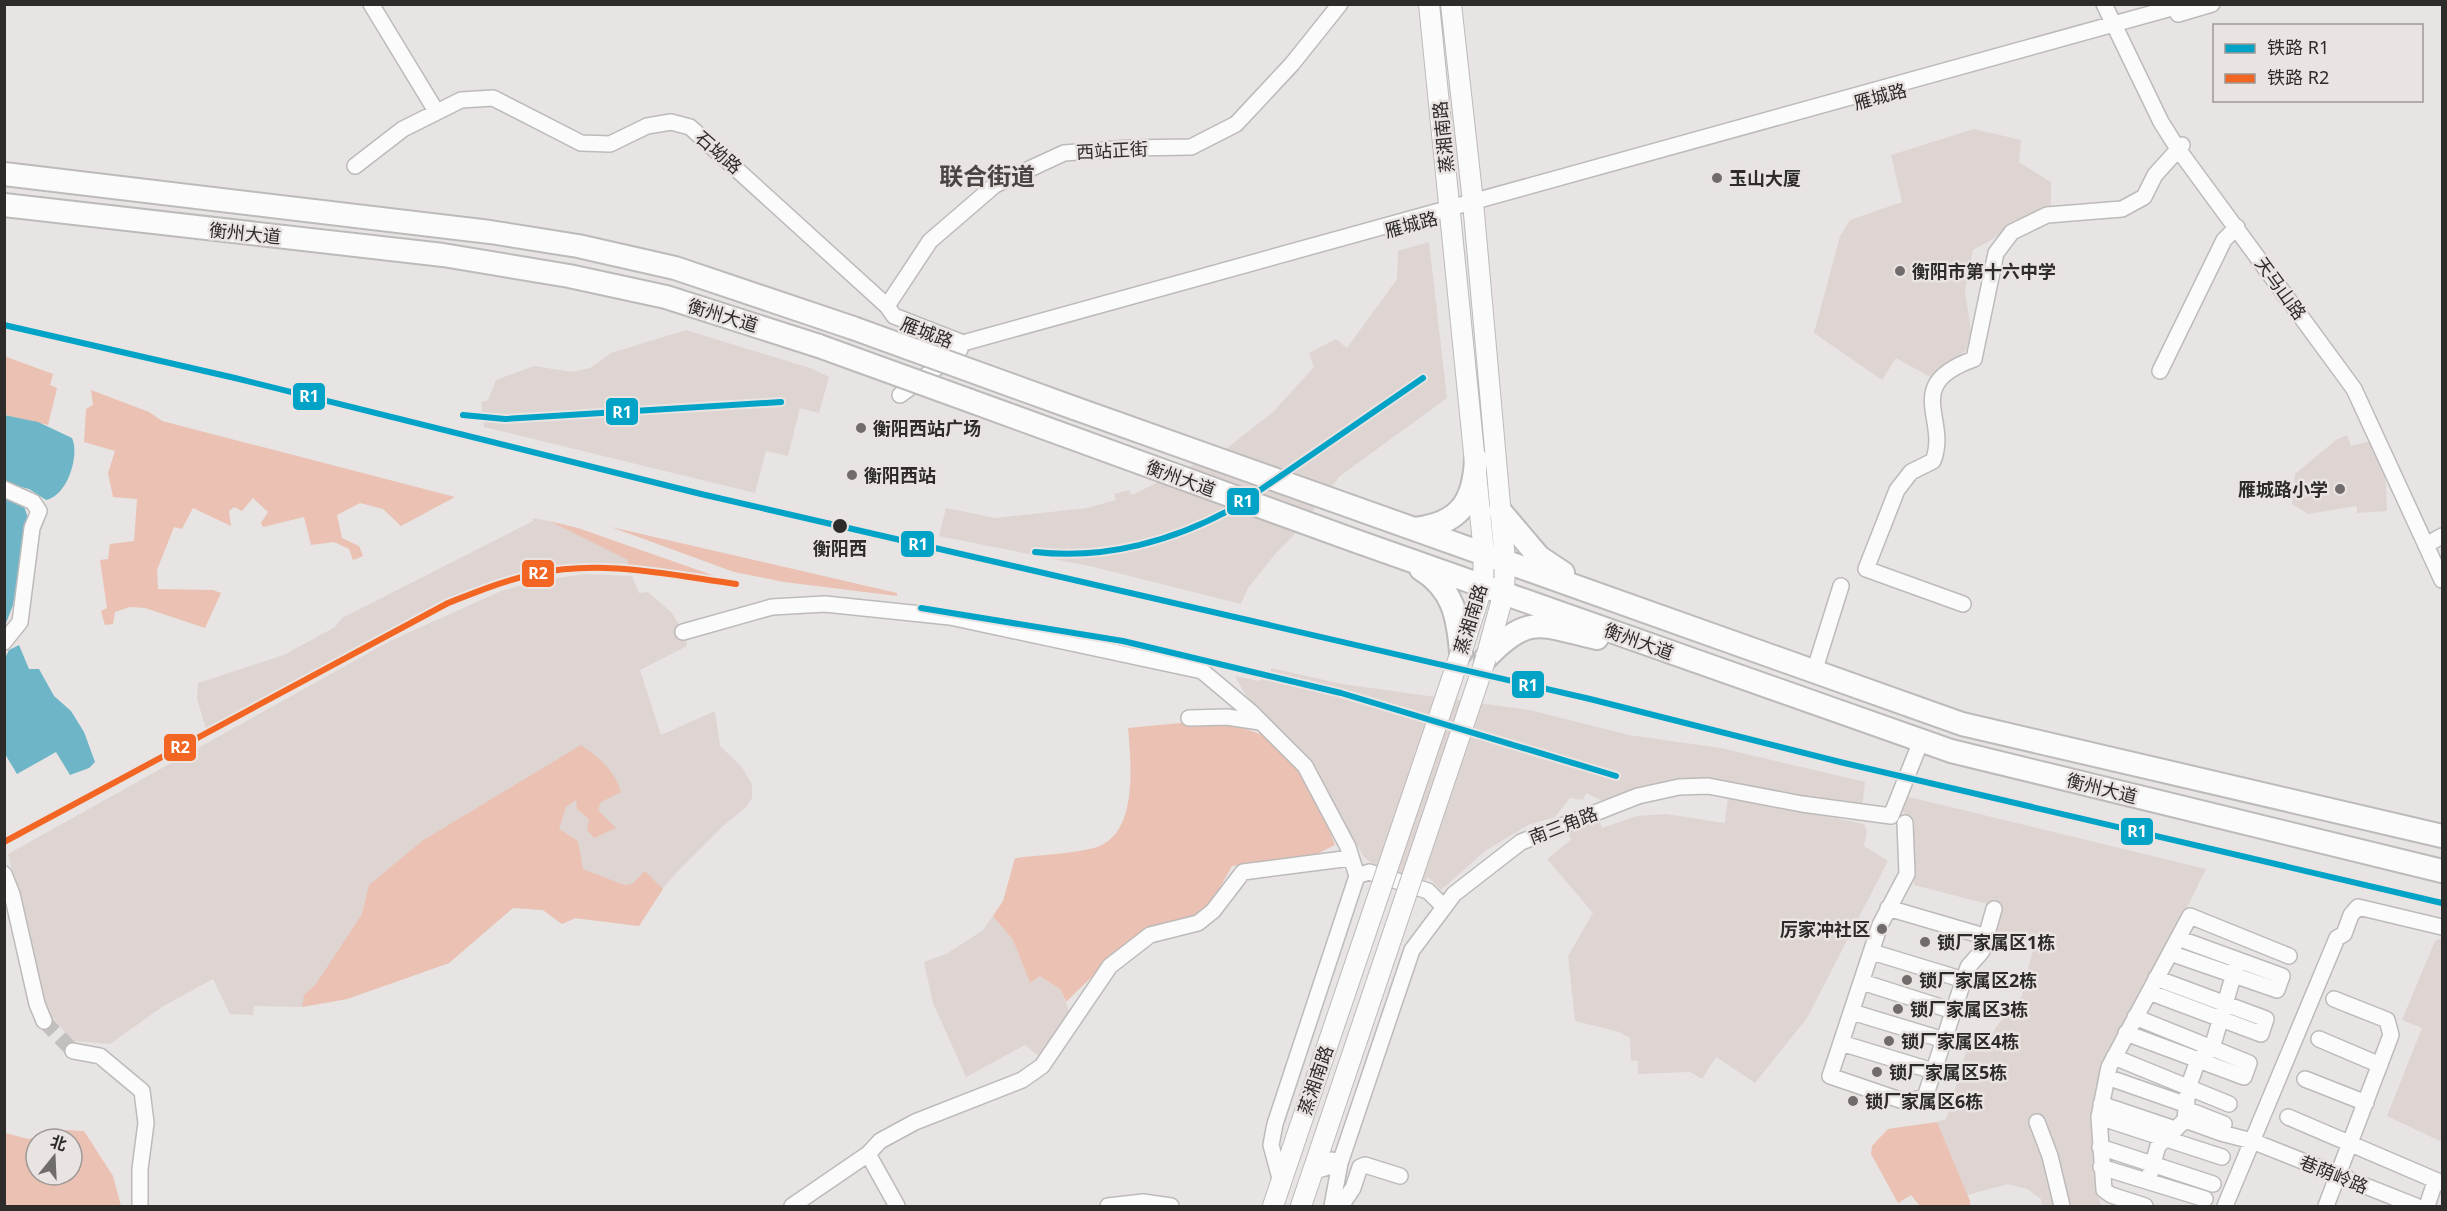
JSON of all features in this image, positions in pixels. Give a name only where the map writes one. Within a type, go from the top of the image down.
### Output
[{"type":"highway","name":"衡州大道","points":[[4,174],[490,231],[578,246],[675,268],[853,328],[1412,530],[1494,557],[1962,724],[2442,836]]},
{"type":"highway","name":"衡州大道","points":[[4,205],[443,255],[569,276],[666,297],[819,346],[1353,540],[1921,741],[2442,871]]},
{"type":"highway","points":[[569,276],[580,274],[589,265],[586,253],[578,246]]},
{"type":"highway","points":[[666,297],[662,288],[662,280],[675,268]]},
{"type":"highway","points":[[1412,530],[1446,522],[1466,504],[1475,485],[1476,459]]},
{"type":"highway","points":[[1500,511],[1539,557],[1592,592]]},
{"type":"highway","points":[[1405,558],[1430,574],[1445,589],[1459,622],[1461,652]]},
{"type":"highway","points":[[1530,602],[1558,630]]},
{"type":"highway","points":[[1623,635],[1615,625],[1616,615],[1624,608],[1632,607]]},
{"type":"highway","points":[[1486,658],[1506,637],[1521,628],[1538,626],[1679,655]]},
{"type":"highway","points":[[2338,845],[2357,843],[2367,839],[2370,834],[2369,829],[2362,823],[2346,814]]},
{"type":"main road","name":"蒸湘南路","points":[[1429,4],[1476,459],[1494,557]]},
{"type":"main road","name":"蒸湘南路","points":[[1301,1206],[1499,619],[1494,589],[1494,557],[1500,511],[1473,205],[1451,4]]},
{"type":"main road","name":"蒸湘南路","points":[[1273,1206],[1461,652],[1494,589]]},
{"type":"street","points":[[371,4],[436,111]]},
{"type":"street","name":"西站正街","points":[[887,306],[930,241],[994,185],[1064,153],[1129,148],[1191,147],[1236,124],[1292,64],[1340,4]]},
{"type":"street","name":"天马山路","points":[[2104,4],[2119,27],[2180,147],[2354,388],[2433,541],[2442,580]]},
{"type":"street","name":"天马山路","points":[[2111,4],[2119,27]]},
{"type":"street","name":"雁城路","points":[[2119,27],[2186,4]]},
{"type":"street","name":"雁城路","points":[[887,306],[894,316],[963,344],[2119,27],[2212,4]]},
{"type":"street","name":"石坳路","points":[[355,166],[403,129],[461,100],[493,98],[581,142],[610,144],[646,126],[671,122],[690,127],[887,306]]},
{"type":"street","points":[[1963,604],[1866,569],[1897,490],[1911,472],[1933,461],[1936,455],[1938,448],[1932,394],[1944,374],[1959,364],[1974,359],[1996,254],[2012,232],[2047,215],[2122,209],[2144,197],[2155,175],[2180,147]]},
{"type":"street","name":"天马山路","points":[[2180,147],[2358,386],[2433,541],[2442,571]]},
{"type":"street","points":[[2160,371],[2224,240],[2237,227]]},
{"type":"street","points":[[900,395],[959,351],[963,344]]},
{"type":"street","points":[[4,489],[33,502],[39,511],[32,528],[20,622],[4,642]]},
{"type":"street","points":[[1814,672],[1841,586]]},
{"type":"street","points":[[683,632],[772,607],[793,605],[825,604],[950,617],[1202,671],[1260,722],[1305,766],[1351,858],[1357,876],[1275,1124],[1271,1145],[1281,1182]]},
{"type":"street","points":[[1189,718],[1227,717],[1260,722]]},
{"type":"street","name":"南三角路","points":[[1344,1205],[1340,1163],[1412,950],[1454,894],[1521,842],[1638,796],[1679,787],[1708,786],[1802,804],[1891,816],[1921,741]]},
{"type":"street","points":[[1905,823],[1907,874],[1888,908],[1830,1076],[1906,1102],[1925,1097],[1968,967],[1982,951],[1994,909]]},
{"type":"street","points":[[792,1206],[868,1154],[880,1141],[915,1122],[1022,1080],[1042,1066],[1110,966],[1150,935],[1198,922],[1213,911],[1243,872],[1351,858]]},
{"type":"street","points":[[1357,876],[1369,872],[1428,891],[1444,907]]},
{"type":"street","points":[[4,874],[12,894],[37,1004],[44,1021]]},
{"type":"street","points":[[2225,1206],[2337,938],[2344,934],[2351,915],[2358,907],[2442,927]]},
{"type":"street","points":[[1888,908],[1987,937]]},
{"type":"street","points":[[2145,1206],[2111,1196],[2104,1190],[2100,1147],[2100,1110],[2114,1057],[2190,916],[2289,956]]},
{"type":"street","points":[[2178,938],[2235,967]]},
{"type":"street","points":[[1872,952],[1964,980]]},
{"type":"street","points":[[2170,953],[2235,967]]},
{"type":"street","points":[[2148,1181],[2158,1146],[2179,1120],[2198,1060],[2212,1048],[2235,967]]},
{"type":"street","points":[[1862,982],[1953,1011]]},
{"type":"street","points":[[2152,985],[2223,1003],[2266,1019],[2261,1034],[2221,1020],[2152,985]]},
{"type":"street","points":[[2326,1206],[2391,1035],[2387,1020],[2334,999]]},
{"type":"street","points":[[1852,1012],[1944,1040]]},
{"type":"street","points":[[2126,1033],[2244,1077],[2249,1063],[2135,1017]]},
{"type":"street","points":[[2319,1039],[2380,1065]]},
{"type":"street","points":[[1841,1043],[1933,1071]]},
{"type":"street","points":[[73,1051],[100,1056],[142,1091],[146,1123],[140,1169],[140,1206]]},
{"type":"street","points":[[2114,1057],[2229,1104]]},
{"type":"street","points":[[2107,1077],[2179,1120],[2223,1157]]},
{"type":"street","points":[[2305,1079],[2366,1103]]},
{"type":"street","points":[[2100,1110],[2179,1120]]},
{"type":"street","points":[[2288,1118],[2439,1183],[2427,1206]]},
{"type":"street","name":"巷荫岭路","points":[[2179,1120],[2224,1124],[2252,1141],[2416,1206]]},
{"type":"street","points":[[2037,1122],[2062,1206]]},
{"type":"street","points":[[1271,1145],[1282,1148],[1296,1138]]},
{"type":"street","points":[[1321,1147],[1327,1158],[1340,1163]]},
{"type":"street","points":[[2100,1147],[2213,1184]]},
{"type":"street","points":[[868,1154],[897,1206]]},
{"type":"street","points":[[1312,1172],[1340,1163]]},
{"type":"street","points":[[1344,1205],[1360,1167],[1365,1165],[1400,1176]]},
{"type":"street","points":[[2102,1167],[2205,1199]]},
{"type":"street","points":[[1108,1206],[1143,1202],[1171,1206]]},
{"type":"shaded area","name":"衡阳市第十六中学","points":[[1974,129],[2021,140],[2019,162],[2051,182],[2051,207],[2011,225],[1993,239],[1973,250],[1965,291],[1971,332],[1966,350],[1932,378],[1896,358],[1882,380],[1814,333],[1840,236],[1850,220],[1902,202],[1891,155]]},
{"type":"shaded area","points":[[1429,242],[1447,398],[1340,476],[1294,535],[1248,588],[1241,604],[1094,567],[939,536],[946,508],[995,518],[1087,508],[1116,500],[1114,494],[1129,490],[1132,495],[1227,448],[1273,412],[1314,367],[1309,353],[1336,339],[1347,348],[1397,279],[1398,251]]},
{"type":"shaded area","points":[[686,330],[813,369],[829,377],[819,413],[800,408],[788,456],[766,451],[755,493],[484,427],[481,402],[488,400],[496,380],[534,366],[572,372],[590,368],[611,353]]},
{"type":"shaded area","points":[[4,356],[53,374],[50,385],[57,388],[48,425],[5,415]]},
{"type":"shaded area","points":[[91,390],[149,412],[162,421],[455,497],[401,526],[383,509],[360,503],[337,515],[342,538],[359,546],[363,556],[353,560],[349,549],[334,542],[311,545],[304,517],[263,527],[261,523],[268,512],[253,498],[242,511],[234,507],[229,511],[231,526],[193,508],[182,529],[174,527],[157,570],[158,589],[213,590],[221,593],[205,628],[145,608],[130,607],[115,612],[113,624],[105,625],[101,611],[107,608],[100,560],[108,559],[110,544],[134,541],[137,499],[113,497],[108,473],[115,451],[84,442],[86,409],[93,405]]},
{"type":"shaded area","name":"雁城路小学","points":[[2347,435],[2351,446],[2371,441],[2385,468],[2387,511],[2357,513],[2357,506],[2308,514],[2292,504],[2295,474],[2336,440]]},
{"type":"shaded area","points":[[533,518],[549,521],[629,560],[628,566],[586,565],[536,571],[458,594],[206,729],[197,699],[198,683],[284,655],[335,627],[342,618],[533,521]]},
{"type":"shaded area","points":[[549,521],[578,528],[715,576],[628,566],[628,560]]},
{"type":"shaded area","points":[[611,527],[897,593],[897,596],[784,582],[734,572]]},
{"type":"shaded area","points":[[585,574],[632,576],[639,593],[648,592],[672,613],[686,636],[687,646],[640,670],[661,735],[715,711],[720,746],[741,766],[752,784],[752,798],[746,807],[724,825],[678,871],[655,898],[639,926],[575,918],[562,924],[543,910],[513,908],[449,963],[347,999],[302,1007],[254,1006],[253,1015],[230,1014],[213,979],[162,1007],[110,1044],[73,1041],[51,1016],[45,1007],[8,854],[390,641],[501,591],[532,582]]},
{"type":"shaded area","points":[[1271,668],[1342,684],[1530,710],[1629,735],[1721,748],[1865,782],[1863,800],[1860,809],[1704,782],[1651,784],[1604,802],[1586,793],[1583,800],[1570,798],[1555,817],[1528,825],[1485,851],[1441,890],[1428,877],[1422,883],[1375,866],[1364,857],[1318,776],[1245,694],[1235,676],[1258,681],[1270,674]]},
{"type":"shaded area","points":[[1181,723],[1228,723],[1263,735],[1298,765],[1315,795],[1335,845],[1317,854],[1232,866],[1209,907],[1198,916],[1112,957],[1066,1002],[1061,990],[1040,976],[1030,983],[1013,940],[993,916],[1003,901],[1015,858],[1084,850],[1109,841],[1119,829],[1129,797],[1128,728]]},
{"type":"shaded area","points":[[581,745],[606,765],[618,784],[621,792],[601,802],[598,810],[616,828],[594,838],[587,830],[589,819],[577,809],[576,800],[566,807],[559,829],[578,841],[583,869],[624,885],[632,884],[645,871],[663,889],[639,926],[575,918],[562,924],[543,910],[513,908],[449,963],[347,999],[302,1007],[304,995],[316,984],[362,914],[369,885],[422,841]]},
{"type":"shaded area","points":[[1728,796],[1864,824],[1867,831],[1864,846],[1888,861],[1807,1018],[1755,1083],[1716,1057],[1702,1079],[1690,1072],[1638,1074],[1638,1061],[1631,1060],[1630,1038],[1619,1032],[1575,1021],[1568,956],[1593,913],[1547,859],[1571,840],[1566,829],[1598,816],[1602,828],[1637,816],[1666,814],[1725,823]]},
{"type":"shaded area","points":[[1905,796],[2206,869],[2161,960],[2096,1104],[2093,1169],[2101,1206],[2042,1206],[2041,1199],[2027,1189],[2008,1184],[1967,1195],[1937,1122],[1946,1119],[1970,1038],[1990,1042],[1995,1028],[2022,996],[2034,944],[1994,931],[1999,907],[1914,885],[1910,817],[1901,811]]},
{"type":"shaded area","points":[[993,916],[1013,940],[1030,983],[1040,976],[1061,990],[1070,1014],[1040,1057],[1025,1045],[966,1077],[933,1003],[924,962],[946,954],[982,931]]},
{"type":"shaded area","points":[[2442,940],[2442,1142],[2387,1116],[2422,1028],[2402,1020],[2435,941]]},
{"type":"shaded area","points":[[1937,1122],[1970,1201],[1970,1206],[1920,1206],[1911,1195],[1898,1203],[1871,1154],[1872,1146],[1888,1129]]},
{"type":"shaded area","points":[[84,1131],[113,1176],[121,1206],[5,1206],[5,1133],[24,1138],[24,1187],[84,1187]]},
{"type":"water","points":[[4,415],[38,422],[72,438],[74,455],[70,474],[66,483],[53,497],[46,500],[29,489],[5,483]]},
{"type":"water","points":[[5,498],[24,506],[28,518],[13,605],[5,626]]},
{"type":"water","points":[[19,645],[29,669],[39,669],[54,696],[71,711],[84,732],[95,762],[89,768],[70,775],[56,752],[17,774],[5,754],[5,658],[9,650]]},
{"type":"tunnel","points":[[44,1021],[73,1051]]},
{"type":"rail line","name":"R1","points":[[4,325],[235,378],[701,494],[1590,699],[1840,762],[2442,903]]},
{"type":"rail line","name":"R1","points":[[1035,552],[1061,554],[1113,550],[1139,545],[1189,529],[1237,506],[1423,378]]},
{"type":"rail line","name":"R1","points":[[463,415],[505,419],[781,402]]},
{"type":"rail line","name":"R2","points":[[4,842],[448,603],[491,587],[535,574],[585,568],[636,570],[736,584]]},
{"type":"rail line","name":"R1","points":[[921,608],[1123,641],[1341,693],[1616,776]]},
{"type":"place","name":"玉山大厦","points":[[1717,178]]},
{"type":"place","name":"衡阳市第十六中学","points":[[1900,271]]},
{"type":"place","name":"衡阳西站广场","points":[[861,428]]},
{"type":"place","name":"衡阳西站","points":[[852,475]]},
{"type":"place","name":"雁城路小学","points":[[2340,489]]},
{"type":"place","name":"衡阳西","points":[[840,526]]},
{"type":"place","name":"厉家冲社区","points":[[1882,929]]},
{"type":"place","name":"锁厂家属区1栋","points":[[1925,942]]},
{"type":"place","name":"锁厂家属区2栋","points":[[1907,980]]},
{"type":"place","name":"锁厂家属区3栋","points":[[1898,1009]]},
{"type":"place","name":"锁厂家属区4栋","points":[[1889,1041]]},
{"type":"place","name":"锁厂家属区5栋","points":[[1877,1072]]},
{"type":"place","name":"锁厂家属区6栋","points":[[1853,1101]]},
{"type":"district","name":"联合街道","points":[[987,175]]}]
